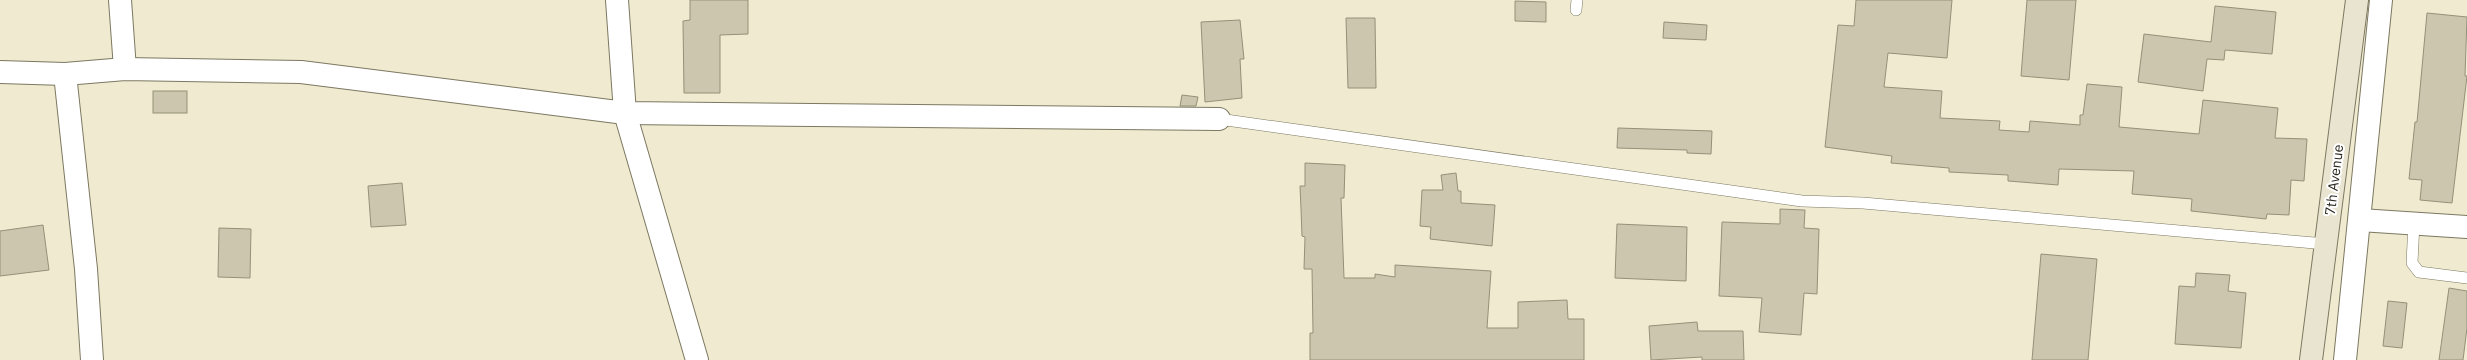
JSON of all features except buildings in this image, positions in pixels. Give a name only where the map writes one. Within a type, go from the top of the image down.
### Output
[{"type":"main road","name":"7th Avenue","points":[[2311,360],[2356,0]]},
{"type":"street","points":[[120,0],[125,69]]},
{"type":"street","points":[[617,0],[625,114],[697,360]]},
{"type":"street","points":[[2345,360],[2381,0]]},
{"type":"street","points":[[0,72],[65,74],[125,69],[301,72],[625,114],[1219,119]]},
{"type":"street","points":[[65,74],[86,269],[92,360]]},
{"type":"street","points":[[2360,220],[2467,227]]},
{"type":"lane","points":[[1219,119],[1802,202],[1863,203],[2326,244]]},
{"type":"lane","points":[[2414,223],[2412,263],[2419,272],[2467,278]]}]
